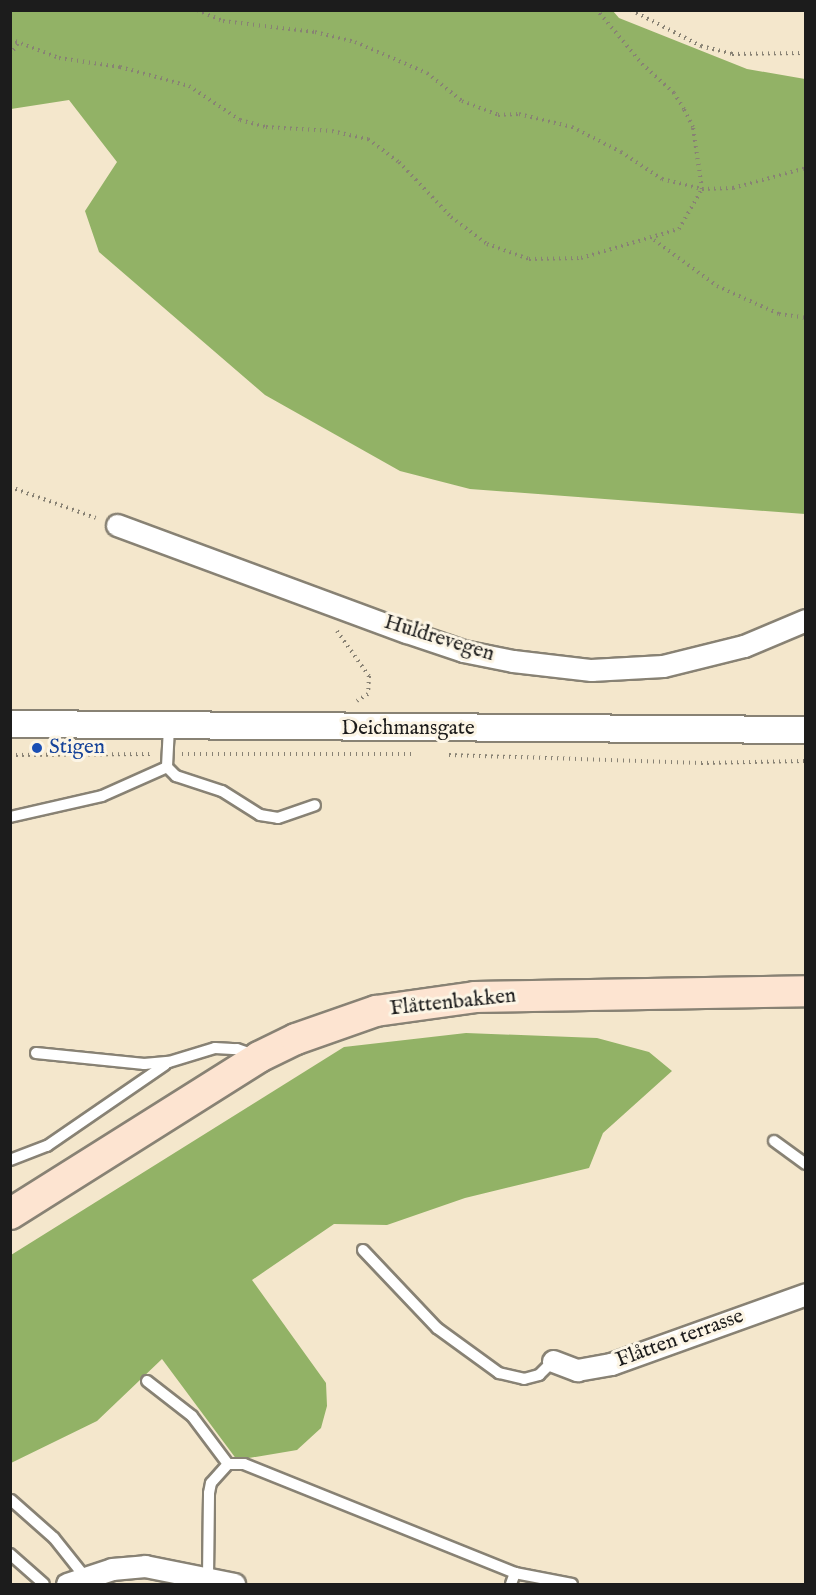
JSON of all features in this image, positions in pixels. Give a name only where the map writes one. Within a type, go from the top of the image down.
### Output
[{"type":"main road","name":"Flåttenbakken","points":[[10,1214],[260,1057],[332,1025],[427,1001],[475,997],[806,991]]},
{"type":"street","name":"Huldrevegen","points":[[117,525],[463,651],[591,670],[663,666],[744,646],[806,620]]},
{"type":"street","name":"Deichmansgate","points":[[10,724],[337,729],[806,730]]},
{"type":"street","name":"Flåtten terrasse","points":[[553,1361],[576,1370],[611,1364],[806,1294]]},
{"type":"street","points":[[76,1581],[112,1569],[145,1566],[234,1584]]},
{"type":"lane","points":[[169,727],[167,767],[176,777],[222,791],[260,815],[278,818],[315,805]]},
{"type":"lane","points":[[10,817],[102,796],[167,767]]},
{"type":"lane","points":[[36,1053],[144,1064],[169,1062],[215,1048],[237,1049],[260,1057]]},
{"type":"lane","points":[[10,1160],[47,1146],[169,1062]]},
{"type":"lane","points":[[774,1141],[806,1164]]},
{"type":"lane","points":[[363,1250],[436,1328],[499,1373],[524,1379],[539,1375],[553,1361]]},
{"type":"lane","points":[[147,1381],[192,1416],[228,1464]]},
{"type":"lane","points":[[208,1577],[211,1483],[228,1464],[244,1464],[515,1573],[572,1584]]},
{"type":"lane","points":[[11,1500],[54,1538],[76,1581]]},
{"type":"lane","points":[[10,1554],[44,1584]]},
{"type":"lane","points":[[511,1584],[515,1573]]},
{"type":"path","points":[[197,10],[224,21],[315,32],[355,42],[427,73],[462,101],[498,115],[519,114],[572,127],[621,152],[657,176],[702,189],[733,188],[805,169]]},
{"type":"path","points":[[10,39],[59,58],[120,67],[189,86],[240,120],[266,127],[332,131],[368,140],[399,162],[451,217],[487,244],[529,259],[581,258],[653,239],[679,229],[702,189],[693,127],[684,109],[674,93],[643,65],[597,10]]},
{"type":"path","points":[[631,10],[701,46],[732,54],[806,53]]},
{"type":"path","points":[[10,56],[18,43]]},
{"type":"path","points":[[653,239],[717,286],[779,314],[806,318]]},
{"type":"path","points":[[10,487],[117,525]]},
{"type":"path","points":[[311,595],[316,610],[348,643],[369,676],[368,694],[337,713],[337,729]]},
{"type":"path","points":[[10,754],[420,754]]},
{"type":"path","points":[[444,754],[701,763],[806,761]]},
{"type":"green space","points":[[11,10],[613,11],[619,18],[747,69],[805,79],[805,514],[470,489],[400,471],[265,395],[99,252],[85,211],[117,162],[69,100],[11,109]]},
{"type":"green space","points":[[466,1033],[597,1038],[649,1052],[672,1071],[603,1133],[589,1168],[465,1198],[387,1225],[334,1224],[252,1280],[326,1383],[327,1406],[321,1428],[297,1450],[237,1460],[162,1359],[97,1421],[11,1463],[11,1255],[344,1047]]},
{"type":"place","name":"Stigen","points":[[37,748]]}]
